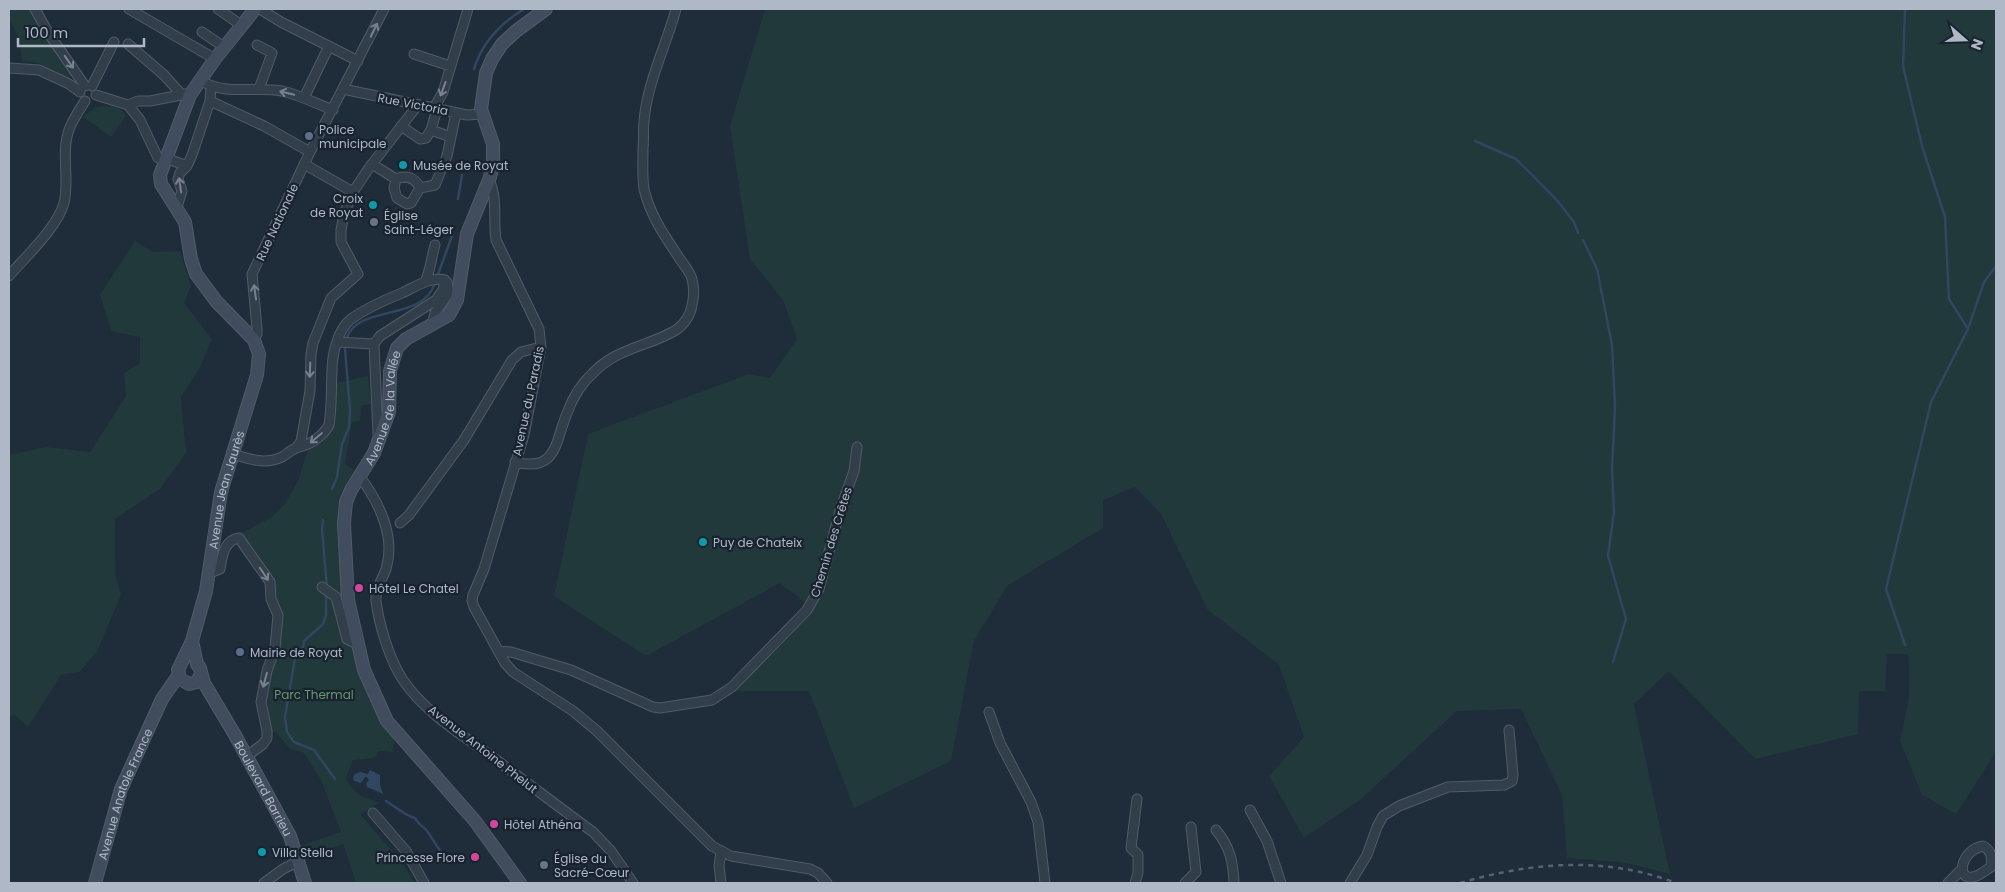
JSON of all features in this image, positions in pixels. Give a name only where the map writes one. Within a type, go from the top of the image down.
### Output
[{"type":"main road","points":[[254,340],[216,300],[196,274],[191,259],[188,228],[177,207],[161,184],[160,175],[185,95],[205,83],[215,59],[255,9]]},
{"type":"main road","name":"Avenue de la Vallée","points":[[517,881],[475,821],[387,721],[364,670],[358,644],[346,585],[344,523],[346,502],[378,444],[389,412],[390,371],[395,352],[406,339],[449,314],[457,300],[467,234],[493,166],[493,144],[481,102],[484,82],[492,59],[502,44],[516,31],[546,9]]},
{"type":"main road","name":"Avenue Jean Jaurès","points":[[180,670],[192,641],[210,573],[221,492],[258,368],[258,348],[254,340]]},
{"type":"main road","name":"Avenue Jean Jaurès","points":[[192,641],[195,676]]},
{"type":"main road","points":[[180,670],[187,661],[195,676]]},
{"type":"main road","name":"Boulevard Barrieu","points":[[180,670],[182,682],[195,676],[225,716],[284,823],[299,861],[305,883]]},
{"type":"main road","name":"Avenue Anatole France","points":[[96,883],[121,789],[144,735],[164,695],[180,670]]},
{"type":"main road","name":"Avenue Anatole France","points":[[159,708],[195,676]]},
{"type":"street","points":[[35,9],[49,34],[86,88]]},
{"type":"street","points":[[129,9],[215,59]]},
{"type":"street","points":[[218,9],[241,25]]},
{"type":"street","points":[[260,9],[358,61]]},
{"type":"street","name":"Rue Nationale","points":[[254,340],[258,332],[252,274],[304,164],[384,9]]},
{"type":"street","points":[[401,126],[420,139],[426,138],[431,130],[468,9]]},
{"type":"street","points":[[516,462],[530,465],[539,464],[548,459],[555,450],[567,411],[581,386],[594,371],[614,357],[677,329],[688,317],[692,307],[694,293],[692,278],[652,215],[644,188],[642,166],[644,121],[651,87],[676,9]]},
{"type":"street","points":[[202,32],[224,47]]},
{"type":"street","points":[[85,101],[81,97],[114,42]]},
{"type":"street","points":[[128,44],[185,95]]},
{"type":"street","points":[[257,45],[272,53],[259,89]]},
{"type":"street","points":[[304,98],[329,46]]},
{"type":"street","points":[[414,54],[450,66]]},
{"type":"street","points":[[9,68],[39,70],[69,84],[96,91],[96,95],[128,105],[140,120],[158,158],[171,160],[187,166]]},
{"type":"street","points":[[177,207],[182,191],[178,179],[180,173],[187,166],[210,102],[205,83],[234,90],[259,89],[281,91],[333,110]]},
{"type":"street","name":"Rue Victoria","points":[[343,89],[467,116],[483,114]]},
{"type":"street","points":[[85,101],[94,100],[96,95]]},
{"type":"street","points":[[128,105],[138,101],[185,95]]},
{"type":"street","points":[[9,276],[54,222],[64,205],[66,194],[66,141],[69,128],[85,101]]},
{"type":"street","points":[[210,102],[264,126],[310,152]]},
{"type":"street","points":[[233,454],[253,460],[266,461],[278,459],[297,447],[301,441],[310,391],[311,354],[321,323],[331,298],[358,274],[341,242],[344,214],[353,192],[417,106]]},
{"type":"street","points":[[396,179],[394,188],[397,198],[407,204],[411,203],[420,188],[435,185],[447,156],[456,113]]},
{"type":"street","points":[[431,130],[451,137]]},
{"type":"street","points":[[304,164],[353,192]]},
{"type":"street","points":[[372,164],[396,179]]},
{"type":"street","points":[[396,179],[404,176],[409,177],[418,183],[420,188]]},
{"type":"street","name":"Avenue du Paradis","points":[[489,180],[494,190],[496,240],[539,329],[541,348],[524,434],[472,601],[498,651]]},
{"type":"street","points":[[378,444],[374,344],[380,336],[436,300],[443,290],[435,280],[431,270],[431,257],[435,245]]},
{"type":"street","points":[[297,447],[304,447],[329,425],[333,384],[332,371],[340,343],[350,320],[435,280],[448,284],[449,293],[435,313],[432,325]]},
{"type":"street","points":[[340,343],[374,344]]},
{"type":"street","points":[[400,523],[464,440],[512,360],[521,352],[541,348]]},
{"type":"street","name":"Chemin des Crêtes","points":[[498,651],[511,652],[571,670],[653,707],[660,708],[712,700],[732,687],[789,630],[814,600],[843,500],[854,471],[857,447]]},
{"type":"street","name":"Avenue Antoine Phelut","points":[[360,477],[370,490],[387,531],[388,561],[379,584],[376,600],[386,640],[403,680],[434,713],[593,832],[611,851],[633,883]]},
{"type":"street","points":[[210,573],[220,569],[222,555],[227,546],[235,538],[239,538],[270,582],[270,599],[278,615],[276,648],[267,671],[261,702],[267,738],[263,744],[247,756]]},
{"type":"street","points":[[322,587],[336,597],[347,639],[358,644]]},
{"type":"street","points":[[498,651],[513,672],[573,711],[597,731],[712,846],[730,856],[810,869],[818,873],[827,883]]},
{"type":"street","points":[[989,712],[1000,743],[1031,802],[1038,822],[1045,883]]},
{"type":"street","points":[[1350,883],[1367,855],[1383,816],[1398,806],[1448,787],[1504,785],[1512,781],[1509,730]]},
{"type":"street","points":[[1135,883],[1138,873],[1138,855],[1132,848],[1137,799]]},
{"type":"street","points":[[1250,810],[1267,841],[1282,883]]},
{"type":"street","points":[[373,813],[406,852],[424,883]]},
{"type":"street","points":[[1185,883],[1196,872],[1190,827]]},
{"type":"street","points":[[1216,830],[1227,844],[1231,855],[1234,883]]},
{"type":"street","points":[[1948,883],[1962,869],[1964,859],[1972,850],[1977,847],[1996,848]]},
{"type":"street","points":[[1961,883],[1994,865],[1992,856],[1984,847]]},
{"type":"street","points":[[721,852],[719,866],[721,883]]},
{"type":"street","points":[[264,883],[291,864],[299,861]]},
{"type":"street","points":[[1962,869],[1964,874],[1973,877]]},
{"type":"green space","points":[[9,9],[31,9],[48,39],[73,73],[69,79],[39,63],[22,61],[19,37],[9,19]]},
{"type":"green space","points":[[765,9],[1996,9],[1996,752],[1956,814],[1922,795],[1900,741],[1909,698],[1908,654],[1887,654],[1885,691],[1859,691],[1858,734],[1755,759],[1669,671],[1634,704],[1670,874],[1627,863],[1567,858],[1562,795],[1521,709],[1457,711],[1361,799],[1304,838],[1269,776],[1304,737],[1279,665],[1207,609],[1161,514],[1135,487],[1103,500],[1103,528],[1007,586],[974,641],[951,761],[854,808],[809,691],[732,691],[811,607],[780,583],[646,656],[554,596],[588,434],[749,374],[770,378],[797,339],[783,300],[750,259],[730,126]]},
{"type":"green space","points":[[96,107],[118,108],[126,116],[111,137],[83,117]]},
{"type":"green space","points":[[135,241],[153,252],[180,251],[191,286],[184,303],[212,339],[200,367],[181,397],[186,453],[160,489],[115,519],[116,578],[121,595],[97,652],[79,672],[61,675],[28,727],[15,715],[9,717],[9,455],[46,447],[90,452],[126,396],[124,373],[140,363],[140,337],[111,331],[100,295]]},
{"type":"green space","name":"Parc Thermal","points":[[368,376],[371,404],[361,406],[360,421],[352,422],[345,464],[355,470],[343,489],[338,508],[341,594],[350,639],[395,739],[393,752],[380,751],[373,758],[353,760],[346,778],[356,792],[379,803],[360,814],[400,860],[415,883],[356,883],[343,844],[299,861],[295,848],[341,832],[321,780],[304,753],[290,749],[275,731],[249,761],[246,754],[265,735],[258,699],[262,672],[272,647],[273,616],[267,605],[267,583],[239,534],[272,517],[284,505],[298,481],[308,449],[326,434],[334,416],[336,383]]},
{"type":"water","points":[[370,770],[380,775],[380,785],[383,794],[367,787],[366,783],[369,780],[367,777],[361,783],[354,781],[353,777],[355,774],[360,772],[368,774]]},
{"type":"waterway","points":[[474,69],[482,51],[493,34],[524,9]]},
{"type":"waterway","points":[[1905,9],[1903,66],[1922,146],[1945,217],[1949,299],[1968,329],[1931,402],[1886,589],[1905,645]]},
{"type":"waterway","points":[[1475,141],[1516,159],[1556,199],[1574,222],[1578,233]]},
{"type":"waterway","points":[[458,199],[462,175]]},
{"type":"waterway","points":[[437,277],[452,236]]},
{"type":"waterway","points":[[1583,240],[1597,269],[1612,345],[1615,407],[1612,469],[1614,512],[1608,556],[1626,619],[1613,662]]},
{"type":"waterway","points":[[1968,329],[1984,282],[1996,266]]},
{"type":"waterway","points":[[347,337],[354,327],[365,320],[405,309],[418,303],[428,295],[435,283]]},
{"type":"waterway","points":[[332,489],[337,477],[342,444],[349,427],[350,410],[345,349]]},
{"type":"waterway","points":[[323,520],[322,529],[327,588]]},
{"type":"waterway","points":[[326,594],[326,615],[323,624],[304,641],[303,647],[296,652],[285,717],[287,732],[294,742],[314,750],[335,779]]},
{"type":"waterway","points":[[386,801],[405,814],[415,818],[427,831],[441,852]]},
{"type":"railway","points":[[1460,883],[1514,870],[1568,865],[1623,869],[1650,874],[1676,883]]},
{"type":"place","name":"Police municipale","points":[[309,136]]},
{"type":"place","name":"Musée de Royat","points":[[403,165]]},
{"type":"place","name":"Croix de Royat","points":[[373,205]]},
{"type":"place","name":"Église Saint-Léger","points":[[374,222]]},
{"type":"place","name":"Puy de Chateix","points":[[703,542]]},
{"type":"place","name":"Hôtel Le Chatel","points":[[359,588]]},
{"type":"place","name":"Mairie de Royat","points":[[240,652]]},
{"type":"place","name":"Hôtel Athéna","points":[[494,824]]},
{"type":"place","name":"Villa Stella","points":[[262,852]]},
{"type":"place","name":"Princesse Flore","points":[[475,857]]},
{"type":"place","name":"Église du Sacré-Cœur","points":[[544,865]]}]
